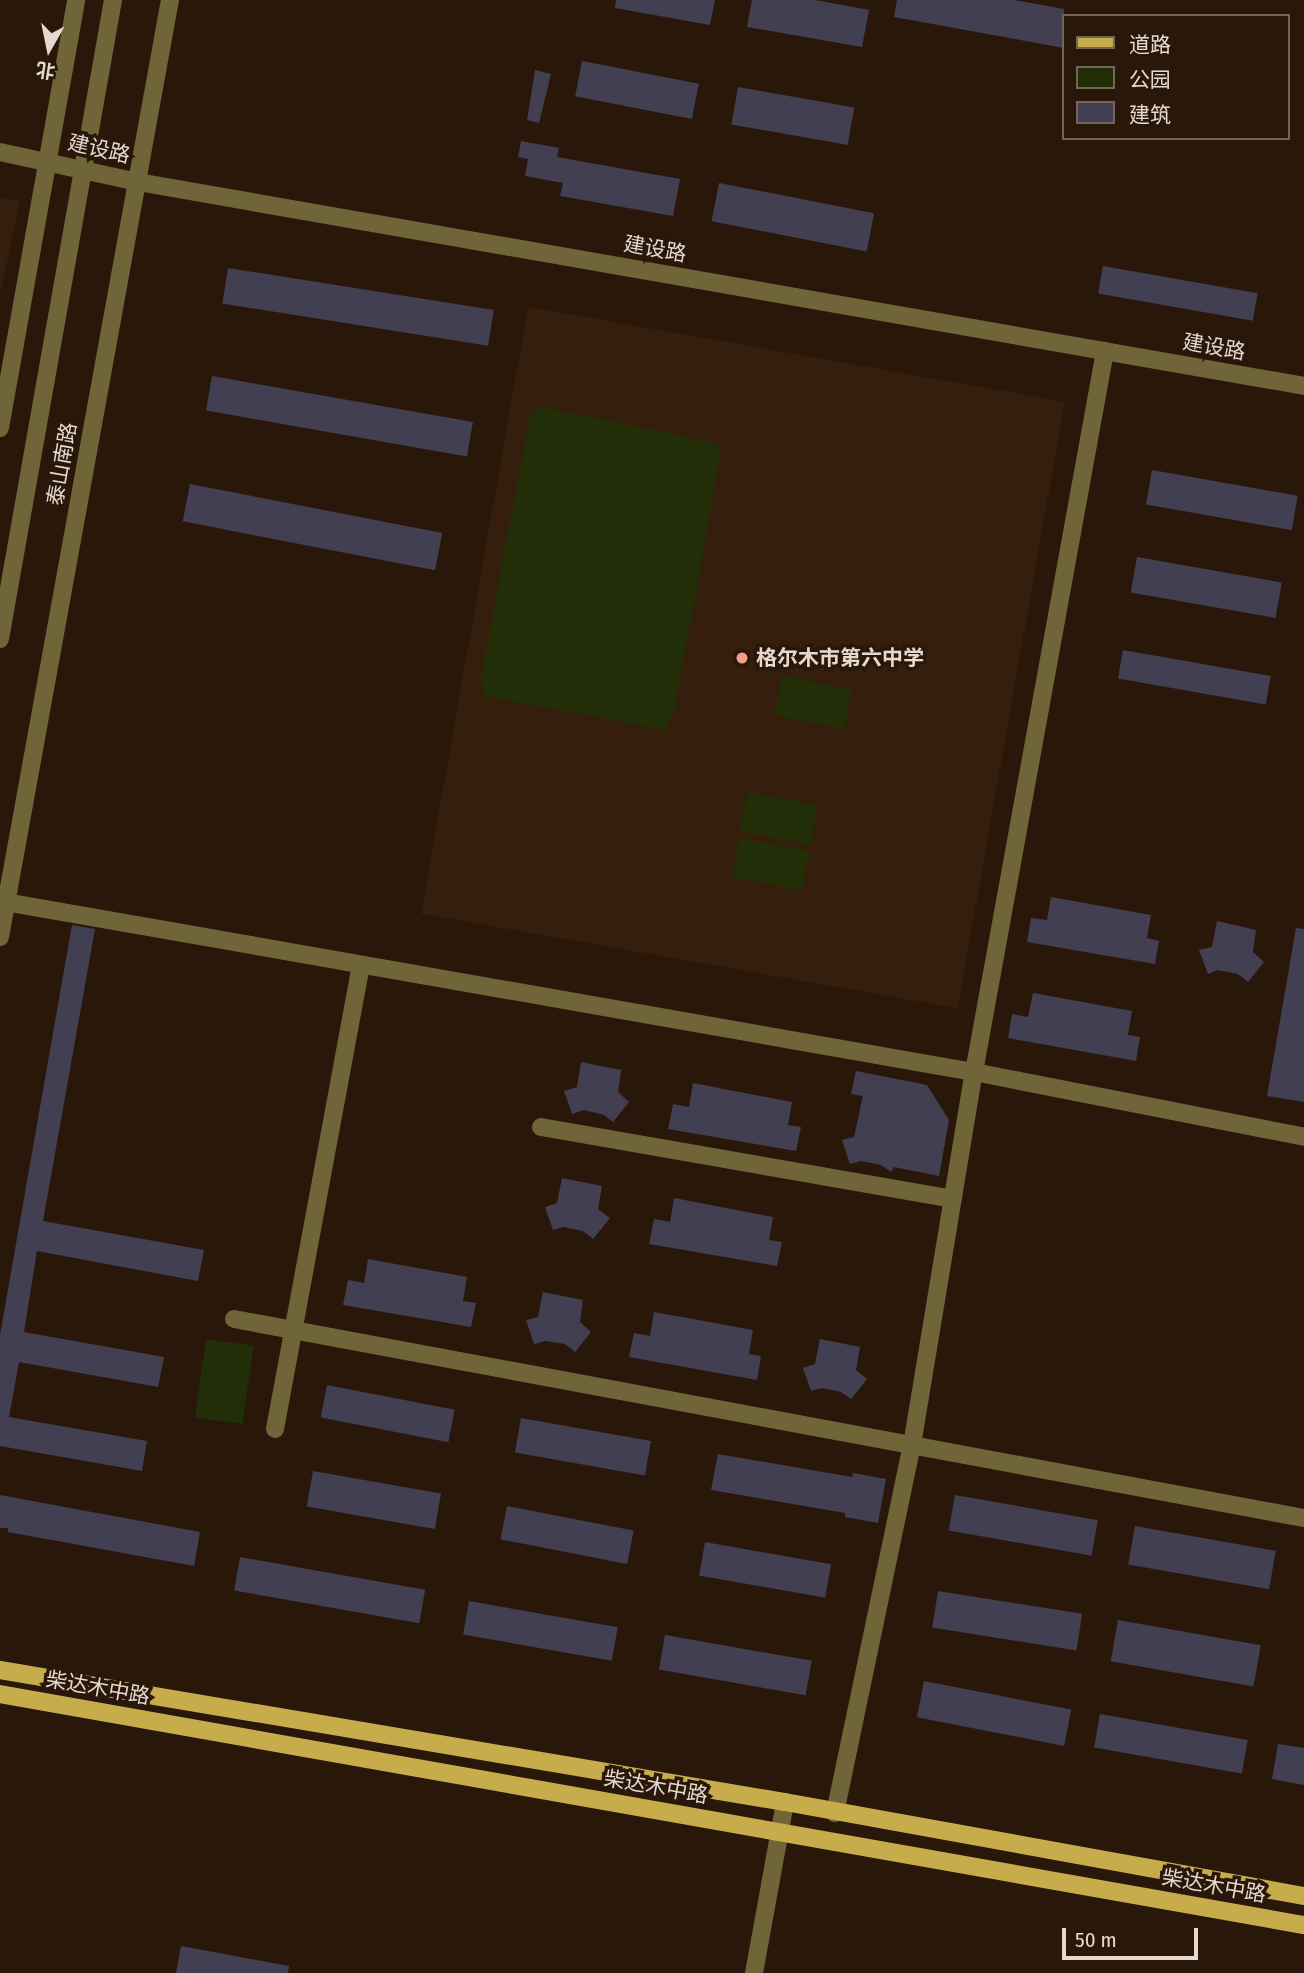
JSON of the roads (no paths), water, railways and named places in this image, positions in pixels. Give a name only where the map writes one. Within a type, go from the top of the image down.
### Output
[{"type":"main road","name":"柴达木中路","points":[[0,1670],[785,1802],[1304,1896]]},
{"type":"main road","name":"柴达木中路","points":[[0,1694],[1304,1925]]},
{"type":"street","points":[[0,428],[76,0]]},
{"type":"street","name":"泰山南路","points":[[0,639],[81,168],[113,0]]},
{"type":"street","name":"泰山南路","points":[[0,937],[3,902],[170,0]]},
{"type":"street","name":"建设路","points":[[0,152],[138,182],[1304,386]]},
{"type":"street","points":[[835,1813],[912,1445],[974,1072],[1105,351]]},
{"type":"street","points":[[3,902],[361,967],[974,1072],[1304,1137]]},
{"type":"street","points":[[275,1429],[361,967]]},
{"type":"street","points":[[541,1127],[953,1199]]},
{"type":"street","points":[[234,1319],[1304,1518]]},
{"type":"street","points":[[754,1973],[785,1802]]},
{"type":"place","name":"格尔木市第六中学","points":[[742,658]]}]
